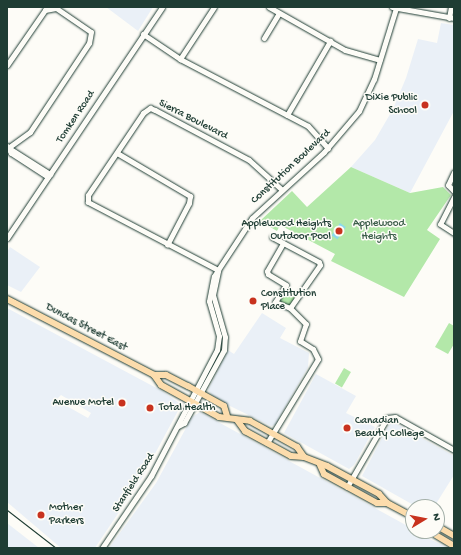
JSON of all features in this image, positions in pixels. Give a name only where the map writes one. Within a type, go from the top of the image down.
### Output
[{"type":"main road","name":"Dundas Street East","points":[[8,298],[154,375],[161,385],[219,417],[227,416],[237,420],[250,421],[297,447],[304,457]]},
{"type":"main road","name":"Dundas Street East","points":[[154,375],[166,375],[224,406],[227,416]]},
{"type":"main road","name":"Dundas Street East","points":[[237,420],[245,431],[291,456],[304,457],[320,465],[327,466],[379,494],[387,503],[405,513]]},
{"type":"main road","name":"Dundas Street East","points":[[320,465],[324,474],[346,487],[377,504],[387,503]]},
{"type":"main road","points":[[445,531],[454,536]]},
{"type":"main road","points":[[443,539],[454,546]]},
{"type":"street","name":"Tomken Road","points":[[7,238],[162,7]]},
{"type":"street","points":[[180,59],[214,7]]},
{"type":"street","points":[[269,7],[352,53],[380,60]]},
{"type":"street","points":[[394,8],[452,18],[451,7]]},
{"type":"street","points":[[7,65],[45,10],[56,8],[91,32],[89,43],[30,132],[8,148],[49,175]]},
{"type":"street","name":"Constitution Boulevard","points":[[198,392],[225,344],[214,295],[218,270],[244,226],[281,189],[328,148],[359,110],[371,87],[394,8]]},
{"type":"street","points":[[264,38],[279,13]]},
{"type":"street","points":[[143,34],[180,59],[310,128],[328,148]]},
{"type":"street","points":[[287,115],[330,41]]},
{"type":"street","name":"Sierra Boulevard","points":[[167,245],[89,203],[88,195],[143,113],[150,108],[249,160],[281,189]]},
{"type":"street","points":[[117,153],[190,196],[189,203],[167,245],[218,270]]},
{"type":"street","points":[[454,172],[448,187],[454,191]]},
{"type":"street","points":[[454,197],[440,224],[454,233]]},
{"type":"street","points":[[272,237],[319,262],[320,265],[290,308]]},
{"type":"street","points":[[267,443],[274,434],[318,359],[313,349],[300,341],[306,324],[290,308],[275,302],[285,283],[267,273],[283,243]]},
{"type":"street","name":"Stanfield Road","points":[[102,548],[151,476],[198,392]]},
{"type":"street","points":[[346,487],[385,421],[390,417],[395,417],[454,450]]},
{"type":"shaded area","points":[[106,7],[153,7],[138,31]]},
{"type":"shaded area","name":"Dixie Public School","points":[[441,23],[454,25],[454,111],[410,193],[351,167],[375,140],[393,109],[406,78],[418,39],[437,43]]},
{"type":"shaded area","points":[[10,247],[40,267],[21,292],[7,285],[7,252]]},
{"type":"shaded area","points":[[7,308],[162,391],[179,403],[179,409],[143,476],[95,548],[61,548],[7,502]],"holes":[[[61,395],[91,413],[88,418],[56,400]]]},
{"type":"shaded area","points":[[262,313],[286,328],[280,338],[309,353],[308,367],[275,425],[271,426],[228,405],[212,395],[208,390],[228,350],[234,354]]},
{"type":"shaded area","points":[[316,374],[356,396],[346,413],[375,427],[354,465],[349,469],[284,433]]},
{"type":"shaded area","points":[[200,412],[405,525],[405,539],[429,539],[448,548],[109,548],[156,483],[192,417]]},
{"type":"shaded area","points":[[391,421],[454,456],[454,475],[439,499],[405,499],[405,500],[362,476]]},
{"type":"shaded area","points":[[7,523],[39,548],[7,548]]},
{"type":"green space","name":"Applewood Heights","points":[[351,167],[410,193],[443,187],[451,195],[427,230],[440,239],[404,297],[331,261],[335,254],[280,225],[277,231],[260,221],[292,191],[307,207]]},
{"type":"green space","points":[[287,291],[296,296],[289,307],[279,301]]},
{"type":"green space","points":[[449,323],[454,326],[454,344],[448,354],[435,347]]},
{"type":"green space","points":[[344,368],[351,372],[342,388],[335,384]]},
{"type":"water","name":"Applewood Heights Outdoor Pool","points":[[340,223],[346,227],[337,239],[332,235]]},
{"type":"railway","points":[[7,510],[56,548]]},
{"type":"place","name":"Dixie Public School","points":[[425,105]]},
{"type":"place","name":"Applewood Heights Outdoor Pool","points":[[339,231]]},
{"type":"place","name":"Constitution Place","points":[[253,301]]},
{"type":"place","name":"Avenue Motel","points":[[122,403]]},
{"type":"place","name":"Total Health","points":[[150,408]]},
{"type":"place","name":"Canadian Beauty College","points":[[347,428]]},
{"type":"place","name":"Mother Parkers","points":[[41,515]]}]
